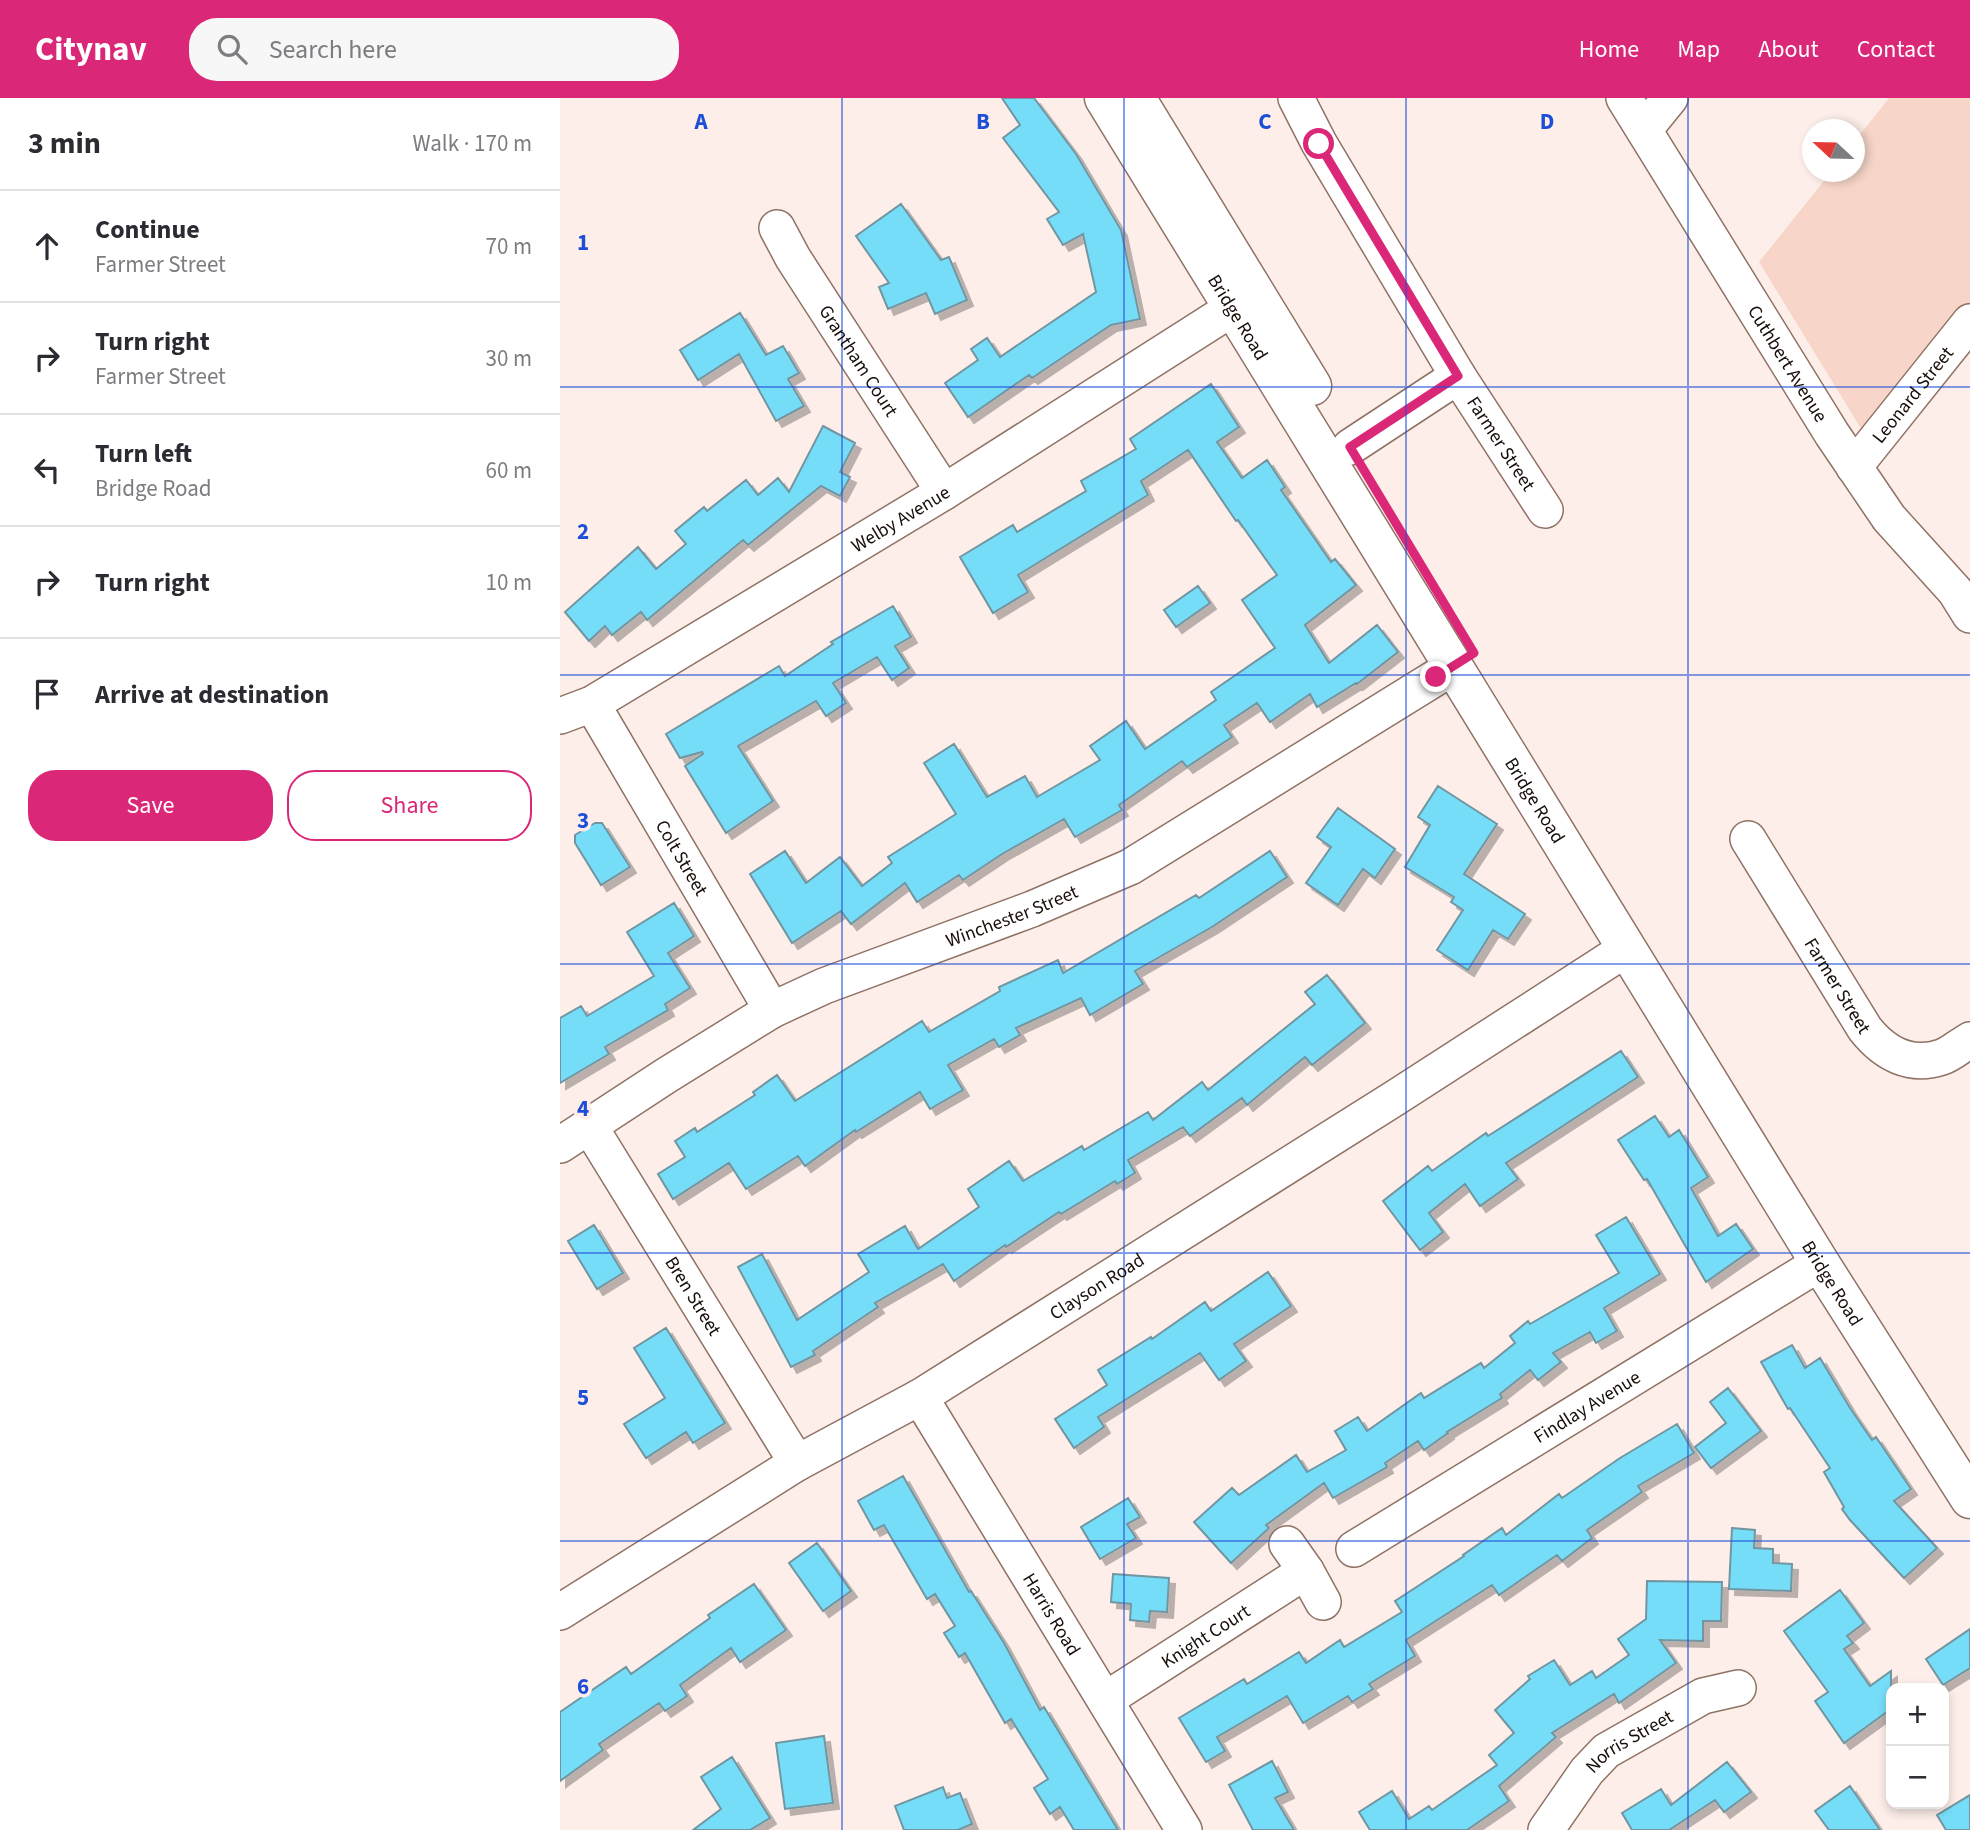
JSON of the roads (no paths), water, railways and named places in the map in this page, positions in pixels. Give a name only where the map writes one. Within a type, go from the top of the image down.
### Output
[{"type":"main road","name":"Bridge Road","points":[[1104,98],[1350,447],[1464,660]]},
{"type":"main road","name":"Bridge Road","points":[[1136,98],[1245,301],[1968,1477]]},
{"type":"street","name":"Farmer Street","points":[[1296,98],[1319,144],[1458,376],[1545,510]]},
{"type":"street","name":"Cuthbert Avenue","points":[[1625,98],[1854,467],[1889,518],[1955,591],[1970,615]]},
{"type":"street","points":[[1644,130],[1670,98]]},
{"type":"street","name":"Grantham Court","points":[[777,229],[944,492]]},
{"type":"street","name":"Welby Avenue","points":[[560,716],[592,704],[944,492],[1245,301]]},
{"type":"street","name":"Leonard Street","points":[[1854,467],[1970,322]]},
{"type":"street","name":"Farmer Street","points":[[1350,447],[1458,376]]},
{"type":"street","name":"Winchester Street","points":[[560,1145],[772,1010],[824,986],[1032,909],[1130,866],[1464,660]]},
{"type":"street","name":"Colt Street","points":[[592,704],[772,1010]]},
{"type":"street","name":"Farmer Street","points":[[1748,839],[1865,1029],[1878,1045],[1896,1056],[1919,1061],[1942,1057],[1970,1040]]},
{"type":"street","name":"Clayson Road","points":[[560,1612],[797,1463],[920,1397],[1638,942]]},
{"type":"street","name":"Bren Street","points":[[590,1127],[797,1463]]},
{"type":"street","name":"Findlay Avenue","points":[[1354,1549],[1831,1256]]},
{"type":"street","name":"Harris Road","points":[[920,1397],[1184,1830]]},
{"type":"street","name":"Knight Court","points":[[1105,1700],[1296,1557],[1324,1602]]},
{"type":"street","name":"Norris Street","points":[[1546,1830],[1587,1771],[1606,1751],[1703,1696],[1738,1688]]}]
